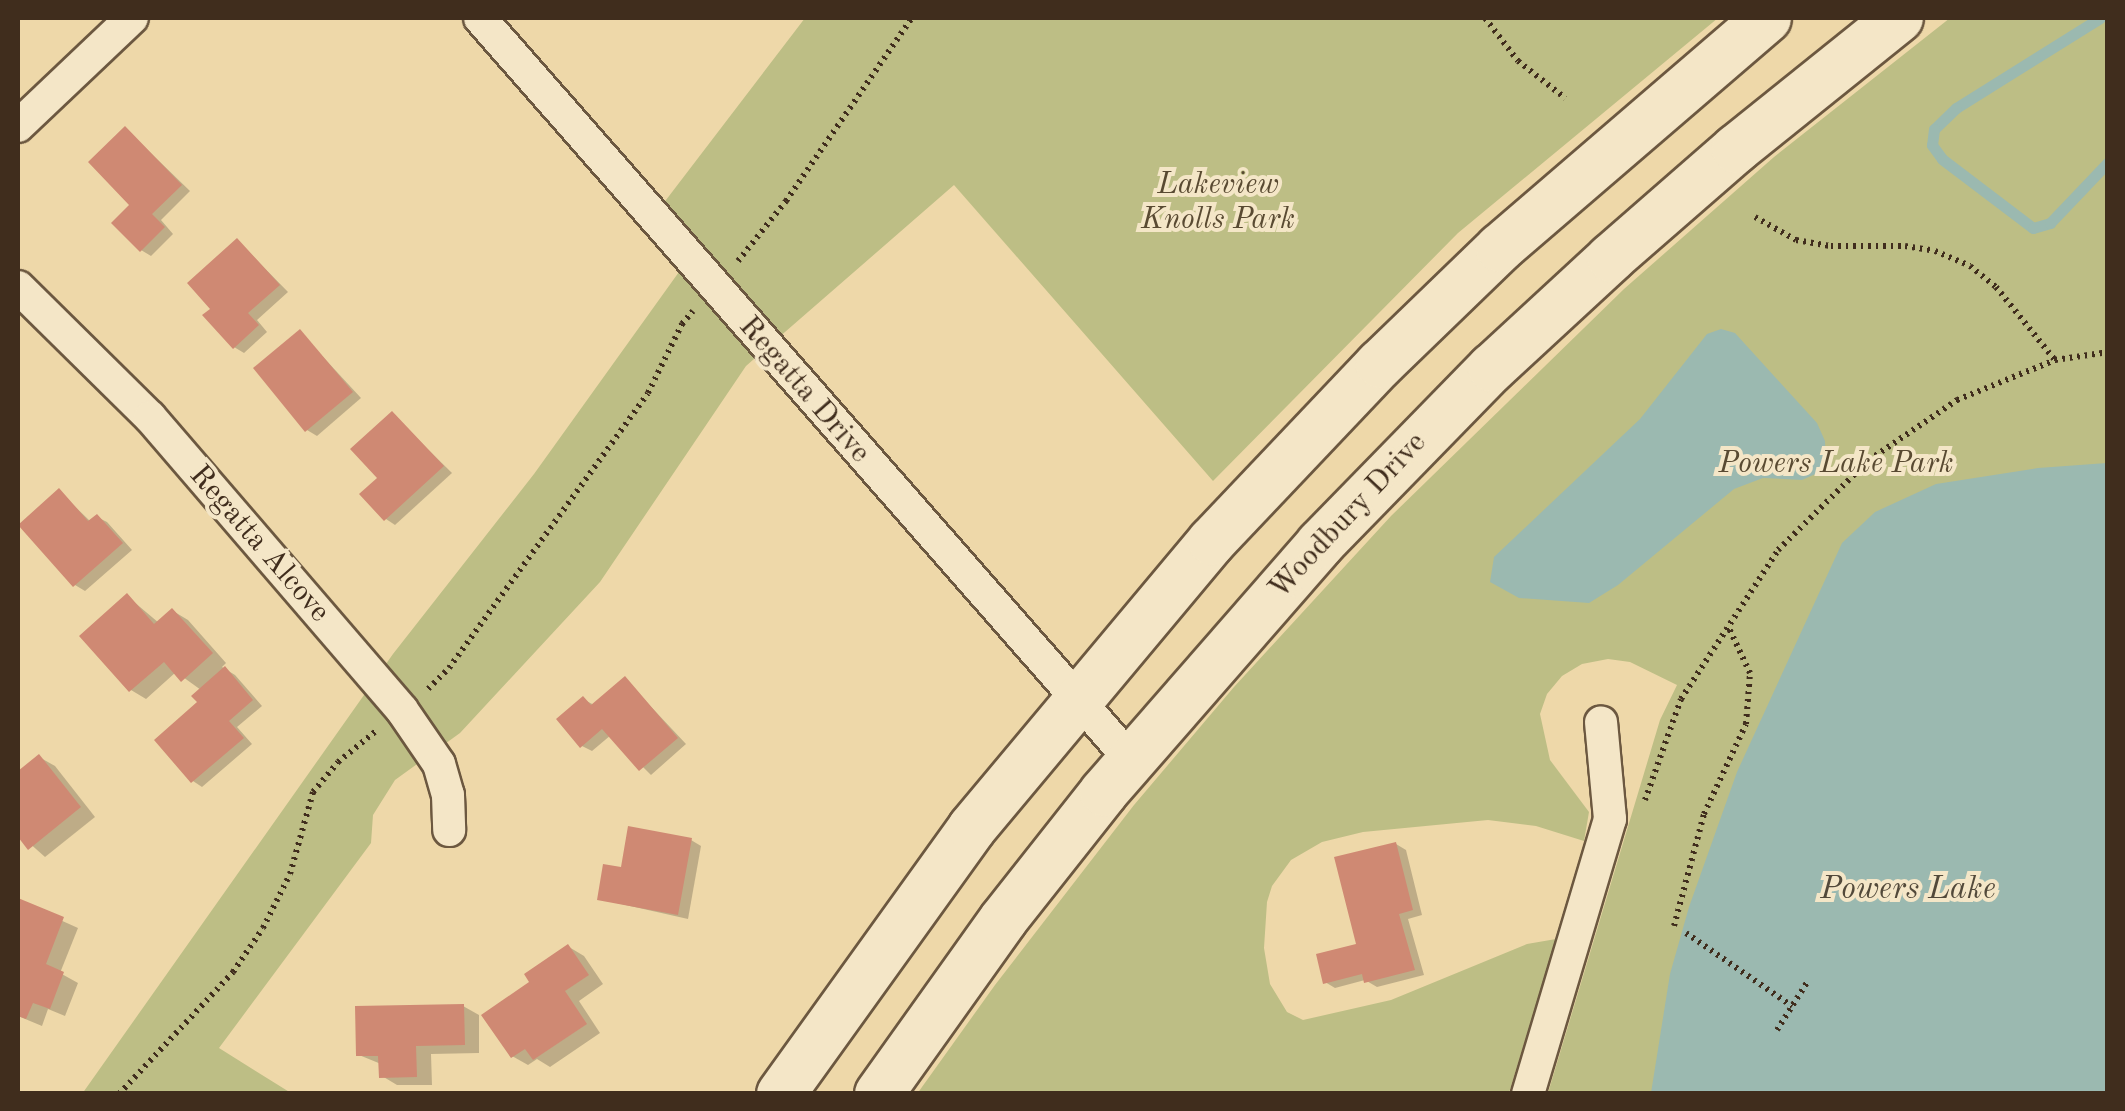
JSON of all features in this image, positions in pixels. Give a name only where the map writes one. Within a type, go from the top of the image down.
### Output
[{"type":"main road","points":[[781,1094],[922,893],[1076,698],[1212,541],[1380,364],[1609,150],[1767,18]]},
{"type":"main road","name":"Woodbury Drive","points":[[879,1094],[1003,920],[1130,760],[1320,544],[1492,368],[1674,202],[1899,18]]},
{"type":"street","points":[[18,126],[132,18]]},
{"type":"street","name":"Regatta Drive","points":[[480,18],[1130,760]]},
{"type":"street","name":"Regatta Alcove","points":[[18,287],[150,417],[402,710],[439,764],[448,794],[449,830]]},
{"type":"street","points":[[1528,1094],[1610,819],[1600,722]]},
{"type":"path","points":[[736,264],[786,201],[912,18]]},
{"type":"path","points":[[1485,18],[1518,60],[1565,98]]},
{"type":"path","points":[[1755,217],[1796,240],[1830,246],[1904,246],[1935,251],[1970,266],[1996,287],[2055,360]]},
{"type":"path","points":[[427,690],[449,668],[648,393],[682,324],[693,312]]},
{"type":"path","points":[[1644,804],[1681,699],[1728,626],[1778,550],[1868,460],[1957,400],[2055,360],[2108,352]]},
{"type":"path","points":[[1674,926],[1704,814],[1746,724],[1750,673],[1728,626]]},
{"type":"path","points":[[119,1094],[233,972],[263,928],[290,874],[313,792],[338,762],[378,729]]},
{"type":"path","points":[[1686,933],[1792,1006]]},
{"type":"path","points":[[1777,1030],[1808,982]]},
{"type":"green space","name":"Lakeview Knolls Park","points":[[805,18],[1718,18],[1458,233],[1213,481],[954,185],[746,366],[600,582],[460,733],[395,780],[373,815],[371,843],[219,1048],[291,1093],[82,1094],[393,654],[534,474],[689,258],[653,217]]},
{"type":"green space","name":"Powers Lake Park","points":[[1950,18],[2107,18],[2107,1093],[1548,1093],[1660,720],[1677,685],[1630,662],[1608,659],[1582,664],[1562,676],[1547,694],[1540,714],[1550,760],[1589,812],[1584,841],[1536,826],[1488,820],[1363,832],[1322,842],[1291,860],[1272,886],[1267,902],[1264,948],[1270,984],[1287,1012],[1303,1020],[1391,1000],[1527,944],[1556,939],[1509,1093],[917,1094],[995,985],[1134,805],[1234,687],[1391,516],[1624,289],[1774,157]]},
{"type":"water","points":[[1721,329],[1735,333],[1817,423],[1825,441],[1826,463],[1820,472],[1802,480],[1763,478],[1734,489],[1618,585],[1589,603],[1519,598],[1490,582],[1494,557],[1640,419],[1707,334]]},
{"type":"water","name":"Powers Lake","points":[[2107,463],[2107,1093],[1651,1093],[1670,974],[1689,907],[1737,772],[1842,543],[1875,512],[1936,484],[2038,468]]},
{"type":"building","points":[[125,126],[182,185],[152,214],[165,227],[140,252],[111,223],[129,205],[88,162]]},
{"type":"building","points":[[237,238],[280,285],[248,313],[259,325],[233,349],[202,315],[210,309],[187,283]]},
{"type":"building","points":[[300,329],[353,392],[305,432],[253,368]]},
{"type":"building","points":[[392,411],[444,466],[384,521],[359,494],[377,478],[350,449]]},
{"type":"building","points":[[59,488],[88,521],[97,514],[123,543],[73,587],[18,525]]},
{"type":"building","points":[[127,593],[154,624],[172,608],[213,653],[181,682],[164,662],[129,692],[79,636]]},
{"type":"building","points":[[225,666],[253,700],[229,721],[244,738],[191,783],[154,740],[197,702],[191,696]]},
{"type":"building","points":[[625,676],[678,738],[639,771],[602,729],[580,748],[556,719],[583,696],[591,705]]},
{"type":"building","points":[[39,754],[81,807],[28,850],[18,837],[18,771]]},
{"type":"building","points":[[628,826],[692,838],[678,915],[597,900],[603,864],[621,867]]},
{"type":"building","points":[[1396,842],[1413,910],[1399,914],[1415,970],[1364,983],[1362,974],[1323,984],[1316,954],[1356,944],[1334,857]]},
{"type":"building","points":[[18,898],[64,917],[46,964],[64,972],[50,1009],[33,1003],[26,1019],[18,1016]]},
{"type":"building","points":[[568,944],[589,975],[565,991],[587,1024],[533,1060],[525,1049],[511,1058],[481,1015],[529,982],[524,974]]},
{"type":"building","points":[[464,1004],[465,1045],[416,1046],[417,1077],[379,1078],[378,1056],[356,1056],[355,1006]]},
{"type":"waterway","points":[[2100,18],[1956,108],[1934,129],[1932,145],[1942,159],[2033,228],[2050,223],[2108,162]]}]
